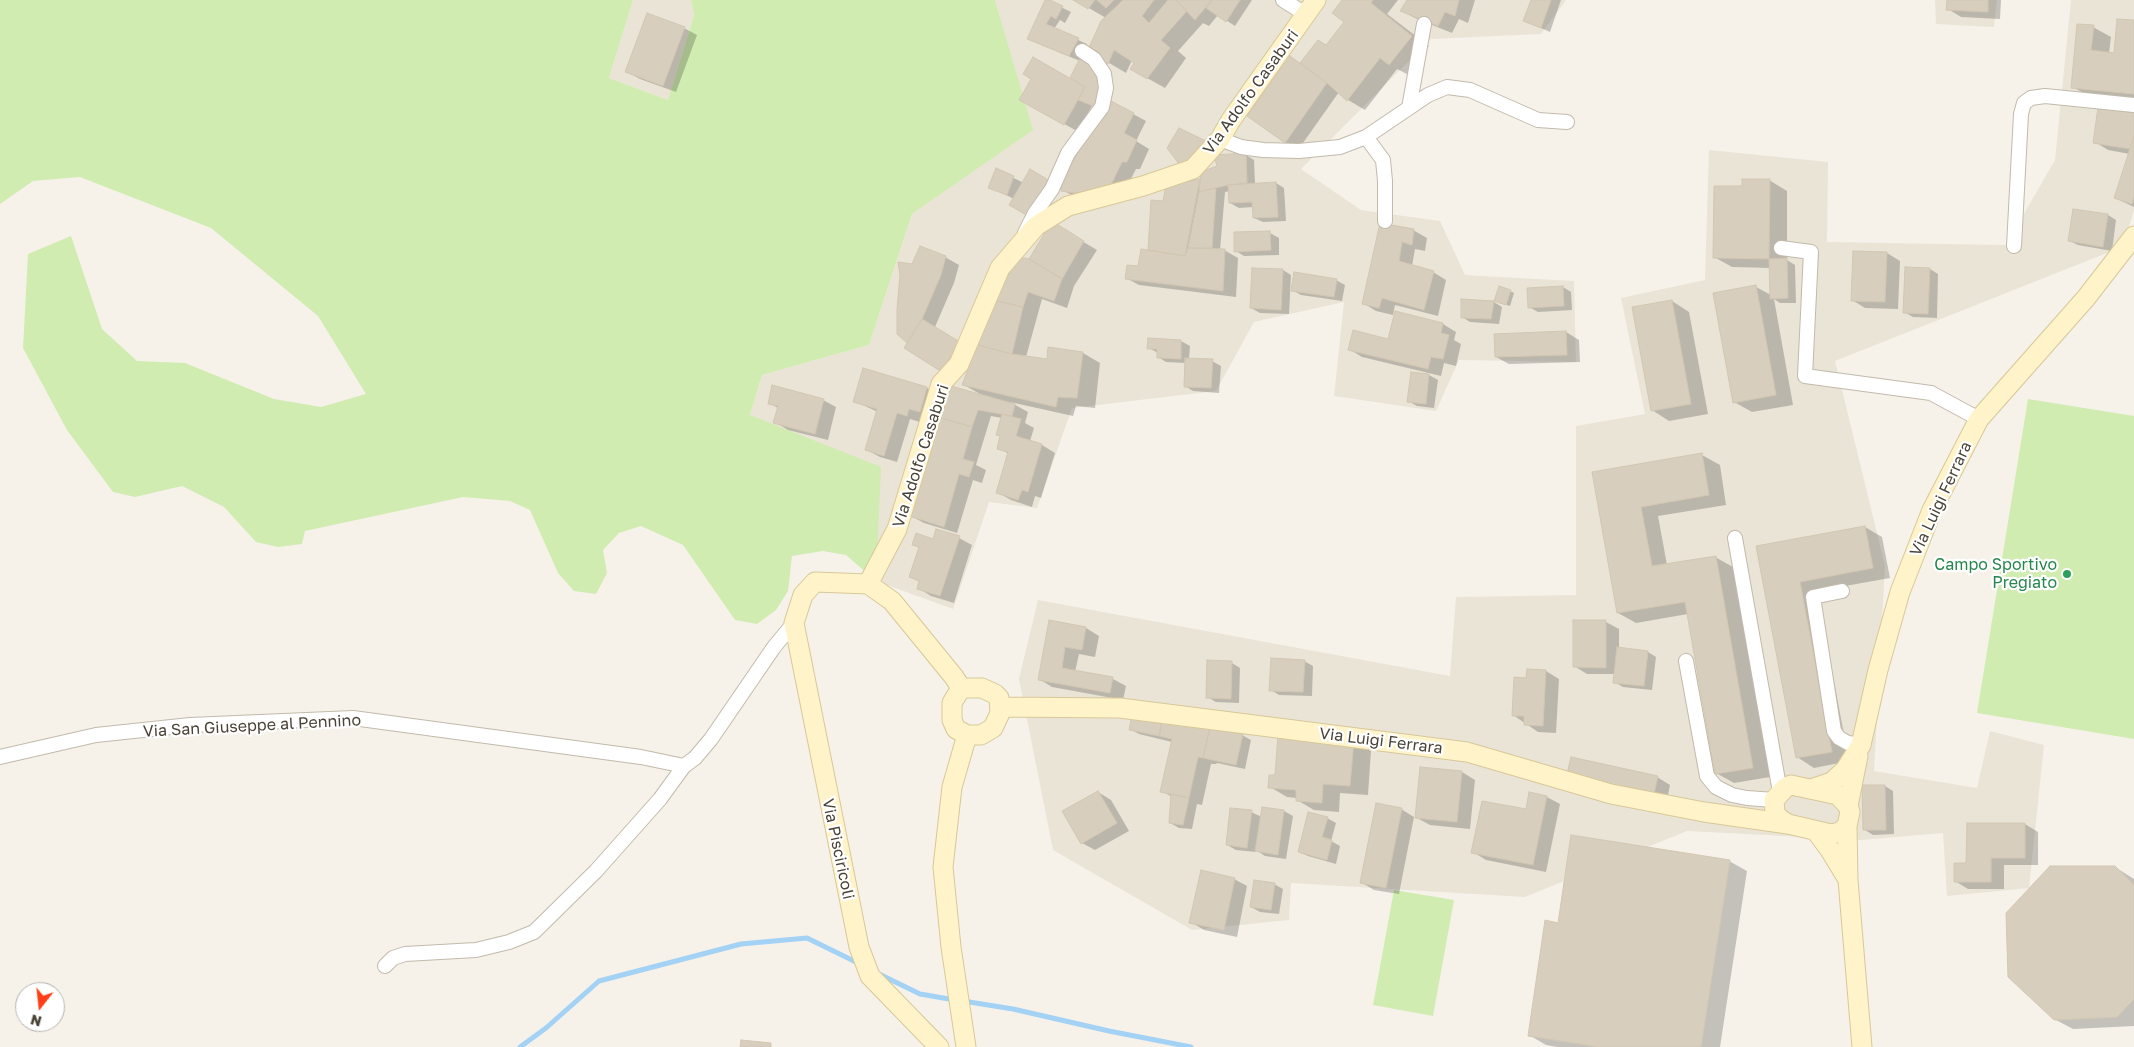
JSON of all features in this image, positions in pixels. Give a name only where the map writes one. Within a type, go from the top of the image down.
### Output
[{"type":"street","points":[[1283,0],[1312,8]]},
{"type":"street","name":"Via Adolfo Casaburi","points":[[868,584],[897,529],[941,384],[959,364],[1000,268],[1036,226],[1068,206],[1143,186],[1193,168],[1220,139],[1231,120],[1312,8],[1323,0]]},
{"type":"street","points":[[1409,108],[1424,24]]},
{"type":"street","points":[[1019,246],[1035,213],[1052,189],[1068,153],[1102,107],[1106,88],[1104,74],[1094,59],[1082,51]]},
{"type":"street","points":[[1220,139],[1241,147],[1299,151],[1340,147],[1366,137],[1428,95],[1447,87],[1470,90],[1538,120],[1567,122]]},
{"type":"street","points":[[2014,246],[2021,114],[2024,102],[2031,98],[2045,96],[2134,105]]},
{"type":"street","points":[[1366,137],[1383,160],[1385,181],[1384,221]]},
{"type":"street","name":"Via Luigi Ferrara","points":[[1756,818],[1792,785],[1805,787],[1832,782],[1845,770],[1861,745],[1878,670],[1900,592],[1932,510],[1979,419],[2086,298],[2134,236]]},
{"type":"street","points":[[1780,248],[1811,252],[1805,376],[1931,393],[1979,419]]},
{"type":"street","points":[[1735,538],[1776,771],[1776,800],[1780,819],[1788,824]]},
{"type":"street","points":[[385,966],[393,958],[405,954],[476,950],[510,942],[534,932],[596,871],[660,799],[684,766],[695,758],[711,739],[774,647],[794,623],[803,594],[815,582],[868,584],[892,601],[961,688]]},
{"type":"street","points":[[1842,591],[1813,597],[1834,731],[1839,738],[1848,743],[1861,745],[1848,806]]},
{"type":"street","name":"Via Pisciricoli","points":[[794,623],[858,948],[870,976],[939,1047]]},
{"type":"street","points":[[1686,661],[1707,776],[1716,787],[1732,795],[1776,800]]},
{"type":"street","points":[[961,688],[982,688],[999,698],[998,718],[993,728],[981,735],[967,735],[956,729],[952,720],[952,703],[961,688]]},
{"type":"street","name":"Via Luigi Ferrara","points":[[1000,707],[1120,708],[1467,752],[1611,794],[1704,812],[1756,818],[1831,834],[1840,832],[1847,826]]},
{"type":"street","name":"Via San Giuseppe al Pennino","points":[[0,757],[96,735],[190,726],[353,718],[641,757],[684,766]]},
{"type":"street","points":[[965,1040],[951,947],[943,868],[952,787],[967,735]]},
{"type":"street","points":[[1776,771],[1805,787],[1838,795],[1848,806],[1850,812],[1847,826],[1848,880],[1862,1047]]},
{"type":"street","points":[[1816,831],[1848,880]]},
{"type":"shaded area","points":[[633,0],[691,0],[694,15],[668,100],[609,78]]},
{"type":"shaded area","points":[[995,0],[1566,0],[1541,34],[1431,39],[1301,169],[1361,210],[1440,221],[1465,275],[1574,281],[1576,362],[1459,360],[1436,411],[1334,396],[1344,302],[1254,322],[1216,391],[1072,408],[1037,508],[989,502],[953,609],[876,581],[750,415],[762,375],[869,345],[912,214],[1032,130]]},
{"type":"shaded area","points":[[1935,0],[1997,0],[1994,27],[1936,24]]},
{"type":"shaded area","points":[[2071,0],[2134,0],[2134,211],[2122,247],[1835,361],[1885,566],[1874,771],[1977,788],[1990,731],[2044,745],[2029,888],[1947,896],[1943,833],[1861,840],[1687,831],[1525,897],[1291,883],[1289,920],[1192,930],[1053,850],[1019,679],[1038,600],[1450,676],[1456,597],[1576,595],[1576,426],[1645,414],[1621,298],[1705,280],[1709,150],[1828,162],[1827,242],[2006,245],[2055,160]]},
{"type":"green space","points":[[0,0],[633,0],[609,78],[668,100],[694,15],[691,0],[995,0],[1033,130],[912,214],[869,345],[762,375],[750,415],[881,467],[876,581],[846,555],[823,551],[792,556],[788,591],[776,610],[757,624],[735,620],[683,545],[641,526],[619,533],[603,550],[607,573],[596,594],[574,591],[558,573],[530,510],[510,501],[463,497],[305,531],[302,544],[278,547],[256,542],[224,507],[182,486],[135,497],[113,492],[67,430],[23,348],[28,254],[71,236],[102,329],[137,361],[185,363],[274,399],[321,407],[366,394],[318,316],[211,228],[80,177],[33,181],[0,204]]},
{"type":"green space","name":"Campo Sportivo Pregiato","points":[[2028,399],[2134,416],[2134,739],[1977,713]]},
{"type":"green space","points":[[1394,890],[1454,900],[1433,1016],[1373,1005]]},
{"type":"building","points":[[1045,0],[1050,0],[1063,6],[1056,19],[1051,16],[1046,24],[1079,38],[1069,56],[1027,39]]},
{"type":"building","points":[[1073,0],[1095,0],[1088,9]]},
{"type":"building","points":[[1097,0],[1114,0],[1106,8]]},
{"type":"building","points":[[1123,0],[1154,0],[1142,16],[1149,23],[1168,0],[1176,0],[1187,11],[1161,40],[1170,48],[1147,79],[1130,69],[1134,63],[1114,50],[1108,64],[1087,52],[1101,21]]},
{"type":"building","points":[[1176,0],[1211,0],[1211,1],[1195,20]]},
{"type":"building","points":[[1212,0],[1240,0],[1226,22],[1206,8]]},
{"type":"building","points":[[1342,0],[1373,0],[1371,3],[1412,36],[1389,65],[1380,58],[1347,101],[1300,63],[1318,40],[1326,45],[1344,22],[1332,13]]},
{"type":"building","points":[[1407,0],[1459,0],[1455,16],[1445,12],[1438,26],[1400,11]]},
{"type":"building","points":[[1531,0],[1551,0],[1541,28],[1523,21]]},
{"type":"building","points":[[1947,0],[1988,0],[1988,12],[1946,10]]},
{"type":"building","points":[[647,13],[685,27],[663,86],[625,72]]},
{"type":"building","points":[[2117,19],[2134,20],[2134,94],[2071,88],[2077,24],[2094,25],[2091,50],[2114,53]]},
{"type":"building","points":[[1081,56],[1099,70],[1100,101],[1098,108],[1078,100],[1085,87],[1070,78]]},
{"type":"building","points":[[1290,56],[1327,83],[1285,143],[1247,116]]},
{"type":"building","points":[[1033,57],[1085,87],[1064,125],[1019,100],[1031,79],[1023,74]]},
{"type":"building","points":[[1109,100],[1134,113],[1124,133],[1137,140],[1127,162],[1122,162],[1110,187],[1074,193],[1061,191],[1063,178]]},
{"type":"building","points":[[2098,107],[2134,113],[2134,136],[2130,149],[2093,143]]},
{"type":"building","points":[[1179,128],[1206,141],[1182,168],[1167,148]]},
{"type":"building","points":[[2134,136],[2134,196],[2132,204],[2114,198]]},
{"type":"building","points":[[1246,153],[1247,183],[1228,185],[1199,192],[1201,172],[1217,166],[1214,155]]},
{"type":"building","points":[[996,168],[1014,176],[1007,195],[988,188]]},
{"type":"building","points":[[1030,169],[1050,181],[1028,216],[1009,205]]},
{"type":"building","points":[[1200,179],[1185,256],[1148,250],[1151,200],[1163,201],[1166,185]]},
{"type":"building","points":[[1742,179],[1770,179],[1769,259],[1713,258],[1714,186],[1742,186]]},
{"type":"building","points":[[1276,182],[1278,217],[1253,218],[1252,202],[1229,203],[1228,185]]},
{"type":"building","points":[[1216,188],[1212,248],[1188,248],[1199,192]]},
{"type":"building","points":[[2073,209],[2108,214],[2103,247],[2068,241]]},
{"type":"building","points":[[1052,221],[1084,241],[1062,279],[1029,259]]},
{"type":"building","points":[[1380,223],[1414,229],[1412,245],[1402,242],[1399,261],[1434,271],[1424,310],[1382,298],[1379,308],[1362,304]]},
{"type":"building","points":[[1270,231],[1271,250],[1234,252],[1234,232]]},
{"type":"building","points":[[920,246],[946,256],[941,275],[922,319],[907,343],[897,334],[900,275],[898,262],[912,264]]},
{"type":"building","points":[[1188,248],[1225,249],[1223,291],[1125,279],[1127,265],[1138,266],[1141,249],[1185,256]]},
{"type":"building","points":[[1853,251],[1887,252],[1885,302],[1851,301]]},
{"type":"building","points":[[1024,258],[1029,259],[1062,279],[1054,301],[1028,292],[1023,307],[993,300],[1003,270]]},
{"type":"building","points":[[1787,258],[1788,298],[1770,299],[1769,259]]},
{"type":"building","points":[[1905,267],[1930,268],[1928,314],[1903,313]]},
{"type":"building","points":[[1252,268],[1283,269],[1281,310],[1250,308]]},
{"type":"building","points":[[1294,272],[1337,279],[1334,297],[1291,291]]},
{"type":"building","points":[[1756,285],[1776,395],[1733,403],[1713,293]]},
{"type":"building","points":[[1499,286],[1511,290],[1506,305],[1494,301]]},
{"type":"building","points":[[1563,286],[1564,306],[1528,308],[1527,288]]},
{"type":"building","points":[[1461,299],[1494,301],[1491,319],[1461,318]]},
{"type":"building","points":[[993,300],[1023,307],[1012,354],[977,345]]},
{"type":"building","points":[[1672,300],[1691,404],[1651,411],[1632,307]]},
{"type":"building","points":[[1395,311],[1443,323],[1441,333],[1449,335],[1443,359],[1431,357],[1428,369],[1348,350],[1353,330],[1388,339]]},
{"type":"building","points":[[922,319],[960,342],[942,372],[904,348]]},
{"type":"building","points":[[1566,331],[1567,355],[1495,357],[1494,334]]},
{"type":"building","points":[[1148,338],[1181,340],[1181,359],[1157,358],[1157,349],[1147,349]]},
{"type":"building","points":[[977,345],[1012,354],[1047,359],[1048,347],[1083,352],[1077,398],[1058,397],[1056,407],[962,385]]},
{"type":"building","points":[[1185,358],[1213,359],[1211,388],[1184,387]]},
{"type":"building","points":[[863,368],[927,387],[920,412],[909,409],[907,416],[897,413],[884,456],[865,450],[877,409],[853,402]]},
{"type":"building","points":[[1411,372],[1429,374],[1426,404],[1407,402]]},
{"type":"building","points":[[772,385],[824,399],[815,434],[773,423],[778,406],[768,404]]},
{"type":"building","points":[[951,386],[1015,404],[1012,416],[978,410],[972,427],[938,417],[943,401]]},
{"type":"building","points":[[1002,414],[1021,419],[1016,436],[1042,444],[1028,492],[1022,490],[1018,500],[996,493],[1008,452],[997,449],[1000,436],[996,435]]},
{"type":"building","points":[[938,417],[972,427],[963,459],[974,462],[969,477],[959,474],[944,527],[909,516]]},
{"type":"building","points":[[1702,453],[1709,495],[1641,507],[1652,566],[1716,556],[1753,768],[1715,774],[1685,602],[1617,613],[1592,472]]},
{"type":"building","points":[[1865,526],[1873,568],[1800,582],[1832,752],[1796,758],[1756,546]]},
{"type":"building","points":[[936,529],[960,536],[940,596],[917,589],[919,581],[909,577],[919,547],[912,545],[916,533],[933,539]]},
{"type":"building","points":[[1049,620],[1086,627],[1082,650],[1065,647],[1062,668],[1113,677],[1110,693],[1038,680]]},
{"type":"building","points":[[1573,620],[1606,620],[1606,668],[1573,667]]},
{"type":"building","points":[[1617,647],[1648,651],[1644,686],[1613,683]]},
{"type":"building","points":[[1271,658],[1305,660],[1303,692],[1269,691]]},
{"type":"building","points":[[1207,660],[1232,661],[1231,699],[1206,698]]},
{"type":"building","points":[[1527,669],[1546,670],[1543,726],[1524,725],[1524,716],[1512,716],[1514,677],[1526,678]]},
{"type":"building","points":[[1133,710],[1163,717],[1159,736],[1129,730]]},
{"type":"building","points":[[1163,717],[1210,727],[1203,758],[1198,757],[1189,798],[1160,792],[1172,739],[1159,736]]},
{"type":"building","points":[[1210,727],[1243,734],[1236,765],[1203,758]]},
{"type":"building","points":[[1278,735],[1354,740],[1350,786],[1323,784],[1322,803],[1296,801],[1296,790],[1268,788],[1269,775],[1275,775]]},
{"type":"building","points":[[1571,757],[1658,776],[1654,794],[1567,774]]},
{"type":"building","points":[[1420,767],[1462,771],[1457,822],[1415,818]]},
{"type":"building","points":[[1862,785],[1885,785],[1886,830],[1863,830]]},
{"type":"building","points":[[1098,791],[1117,823],[1081,844],[1062,811]]},
{"type":"building","points":[[1529,792],[1547,796],[1533,865],[1471,853],[1482,801],[1526,809]]},
{"type":"building","points":[[1171,794],[1189,798],[1183,825],[1169,823]]},
{"type":"building","points":[[1376,803],[1402,808],[1386,888],[1360,883]]},
{"type":"building","points":[[1262,807],[1284,810],[1278,855],[1255,851]]},
{"type":"building","points":[[1230,808],[1252,810],[1247,848],[1226,845]]},
{"type":"building","points":[[1308,812],[1328,817],[1322,837],[1332,840],[1327,860],[1298,852]]},
{"type":"building","points":[[1967,823],[2025,823],[2025,858],[1991,858],[1991,882],[1954,882],[1954,863],[1966,863]]},
{"type":"building","points":[[1571,835],[1730,860],[1701,1047],[1599,1047],[1528,1036],[1545,920],[1558,923]]},
{"type":"building","points":[[2050,866],[2115,866],[2134,885],[2134,999],[2117,1017],[2054,1020],[2008,977],[2006,913]]},
{"type":"building","points":[[1201,870],[1235,878],[1224,930],[1189,923]]},
{"type":"building","points":[[1254,880],[1275,883],[1271,910],[1250,907]]},
{"type":"building","points":[[741,1040],[771,1043],[771,1047],[740,1047]]},
{"type":"waterway","points":[[520,1047],[546,1028],[599,981],[741,944],[807,938],[860,964]]},
{"type":"waterway","points":[[879,974],[920,994],[955,1000]]},
{"type":"waterway","points":[[963,1001],[1013,1009],[1191,1047]]},
{"type":"place","name":"Campo Sportivo Pregiato","points":[[2067,574]]}]
